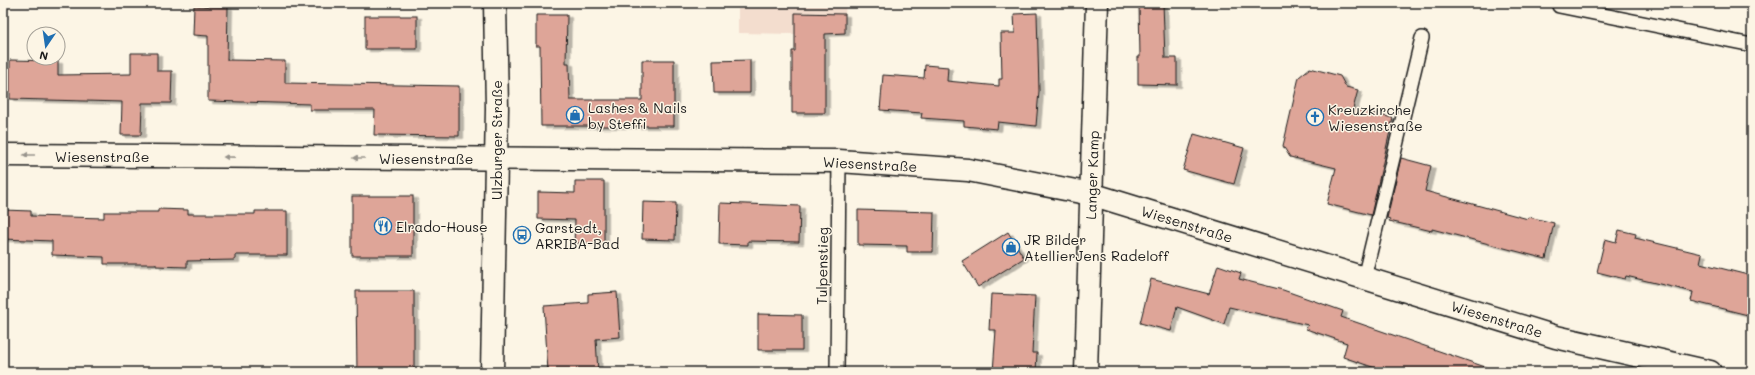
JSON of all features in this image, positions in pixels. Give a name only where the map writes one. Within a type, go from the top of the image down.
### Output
[{"type":"street","name":"Ulzburger Straße","points":[[492,372],[496,159],[495,3]]},
{"type":"street","name":"Langer Kamp","points":[[1086,372],[1098,3]]},
{"type":"street","name":"Wiesenstraße","points":[[3,155],[839,161],[968,170],[1091,194],[1556,337],[1710,372]]},
{"type":"lane","points":[[1560,6],[1752,45]]},
{"type":"lane","points":[[1364,278],[1422,38]]},
{"type":"lane","name":"Tulpenstieg","points":[[837,372],[839,161]]},
{"type":"shaded area","points":[[738,3],[846,3],[845,14],[796,13],[795,34],[738,33]]},
{"type":"building","points":[[1139,3],[1163,3],[1165,58],[1177,58],[1177,85],[1138,84],[1138,57],[1140,57]]},
{"type":"building","points":[[194,6],[228,7],[227,60],[285,61],[285,83],[459,86],[459,136],[374,135],[375,110],[310,110],[310,104],[208,101],[208,36],[193,35]]},
{"type":"building","points":[[795,13],[845,14],[845,33],[825,34],[825,113],[792,113],[792,51],[795,51]]},
{"type":"building","points":[[1037,13],[1039,91],[1036,126],[998,122],[997,129],[964,126],[964,121],[921,118],[922,113],[880,110],[883,75],[924,78],[925,65],[948,67],[947,81],[999,86],[999,79],[1002,79],[1001,33],[1015,33],[1014,14]]},
{"type":"building","points":[[536,15],[567,15],[566,63],[569,63],[570,100],[642,100],[642,60],[674,60],[674,126],[541,126],[540,46],[536,46]]},
{"type":"building","points":[[365,16],[417,16],[417,49],[365,49]]},
{"type":"building","points":[[131,53],[157,53],[157,71],[172,71],[171,103],[142,103],[141,135],[121,135],[122,102],[10,99],[10,60],[26,60],[26,66],[58,66],[58,75],[131,74]]},
{"type":"building","points":[[750,60],[750,93],[714,93],[713,61]]},
{"type":"building","points":[[1310,68],[1340,76],[1346,87],[1358,90],[1353,109],[1393,118],[1371,215],[1327,204],[1336,168],[1290,157],[1283,146],[1299,77]]},
{"type":"building","points":[[1194,134],[1244,148],[1234,184],[1183,170]]},
{"type":"building","points":[[1401,158],[1431,166],[1425,191],[1528,219],[1529,217],[1554,223],[1546,259],[1432,229],[1432,231],[1389,221],[1390,219],[1387,218]]},
{"type":"building","points":[[575,181],[604,181],[604,243],[574,243],[575,220],[538,219],[538,192],[575,193]]},
{"type":"building","name":"Elrado-House","points":[[352,196],[413,196],[413,256],[352,256]]},
{"type":"building","points":[[643,202],[676,203],[675,240],[642,239]]},
{"type":"building","points":[[720,203],[800,206],[799,242],[748,241],[748,245],[719,244]]},
{"type":"building","points":[[158,209],[188,210],[188,214],[255,214],[255,211],[287,211],[287,255],[235,255],[235,260],[187,261],[187,267],[156,266],[156,264],[104,264],[104,257],[52,255],[52,241],[3,239],[3,210],[31,211],[31,216],[104,218],[104,212],[158,212]]},
{"type":"building","points":[[858,210],[934,212],[933,252],[907,252],[907,246],[858,245]]},
{"type":"building","points":[[1619,230],[1636,234],[1635,238],[1702,254],[1700,263],[1752,276],[1752,316],[1691,301],[1693,292],[1626,276],[1625,279],[1597,272],[1605,239],[1616,242]]},
{"type":"building","points":[[1008,232],[1024,258],[978,287],[962,261]]},
{"type":"building","points":[[1218,265],[1241,273],[1239,279],[1283,290],[1343,311],[1341,317],[1491,369],[1491,372],[1387,372],[1343,357],[1347,343],[1306,329],[1308,325],[1229,307],[1224,324],[1177,307],[1171,331],[1140,323],[1151,279],[1209,294]]},
{"type":"building","points":[[356,291],[414,291],[414,372],[357,372]]},
{"type":"building","points":[[617,292],[620,337],[596,339],[598,372],[548,372],[544,306],[588,303],[588,294]]},
{"type":"building","points":[[991,294],[1035,296],[1032,353],[1037,353],[1036,372],[993,372],[996,330],[989,330]]},
{"type":"building","points":[[758,314],[802,315],[802,350],[758,350]]},
{"type":"place","name":"Lashes & Nails by Steffi","points":[[575,115]]},
{"type":"place","name":"Kreuzkirche Wiesenstraße","points":[[1315,117]]},
{"type":"place","name":"Elrado-House","points":[[383,226]]},
{"type":"place","name":"Garstedt, ARRIBA-Bad","points":[[522,235]]},
{"type":"place","name":"JR Bilder AtellierJens Radeloff","points":[[1011,247]]}]
